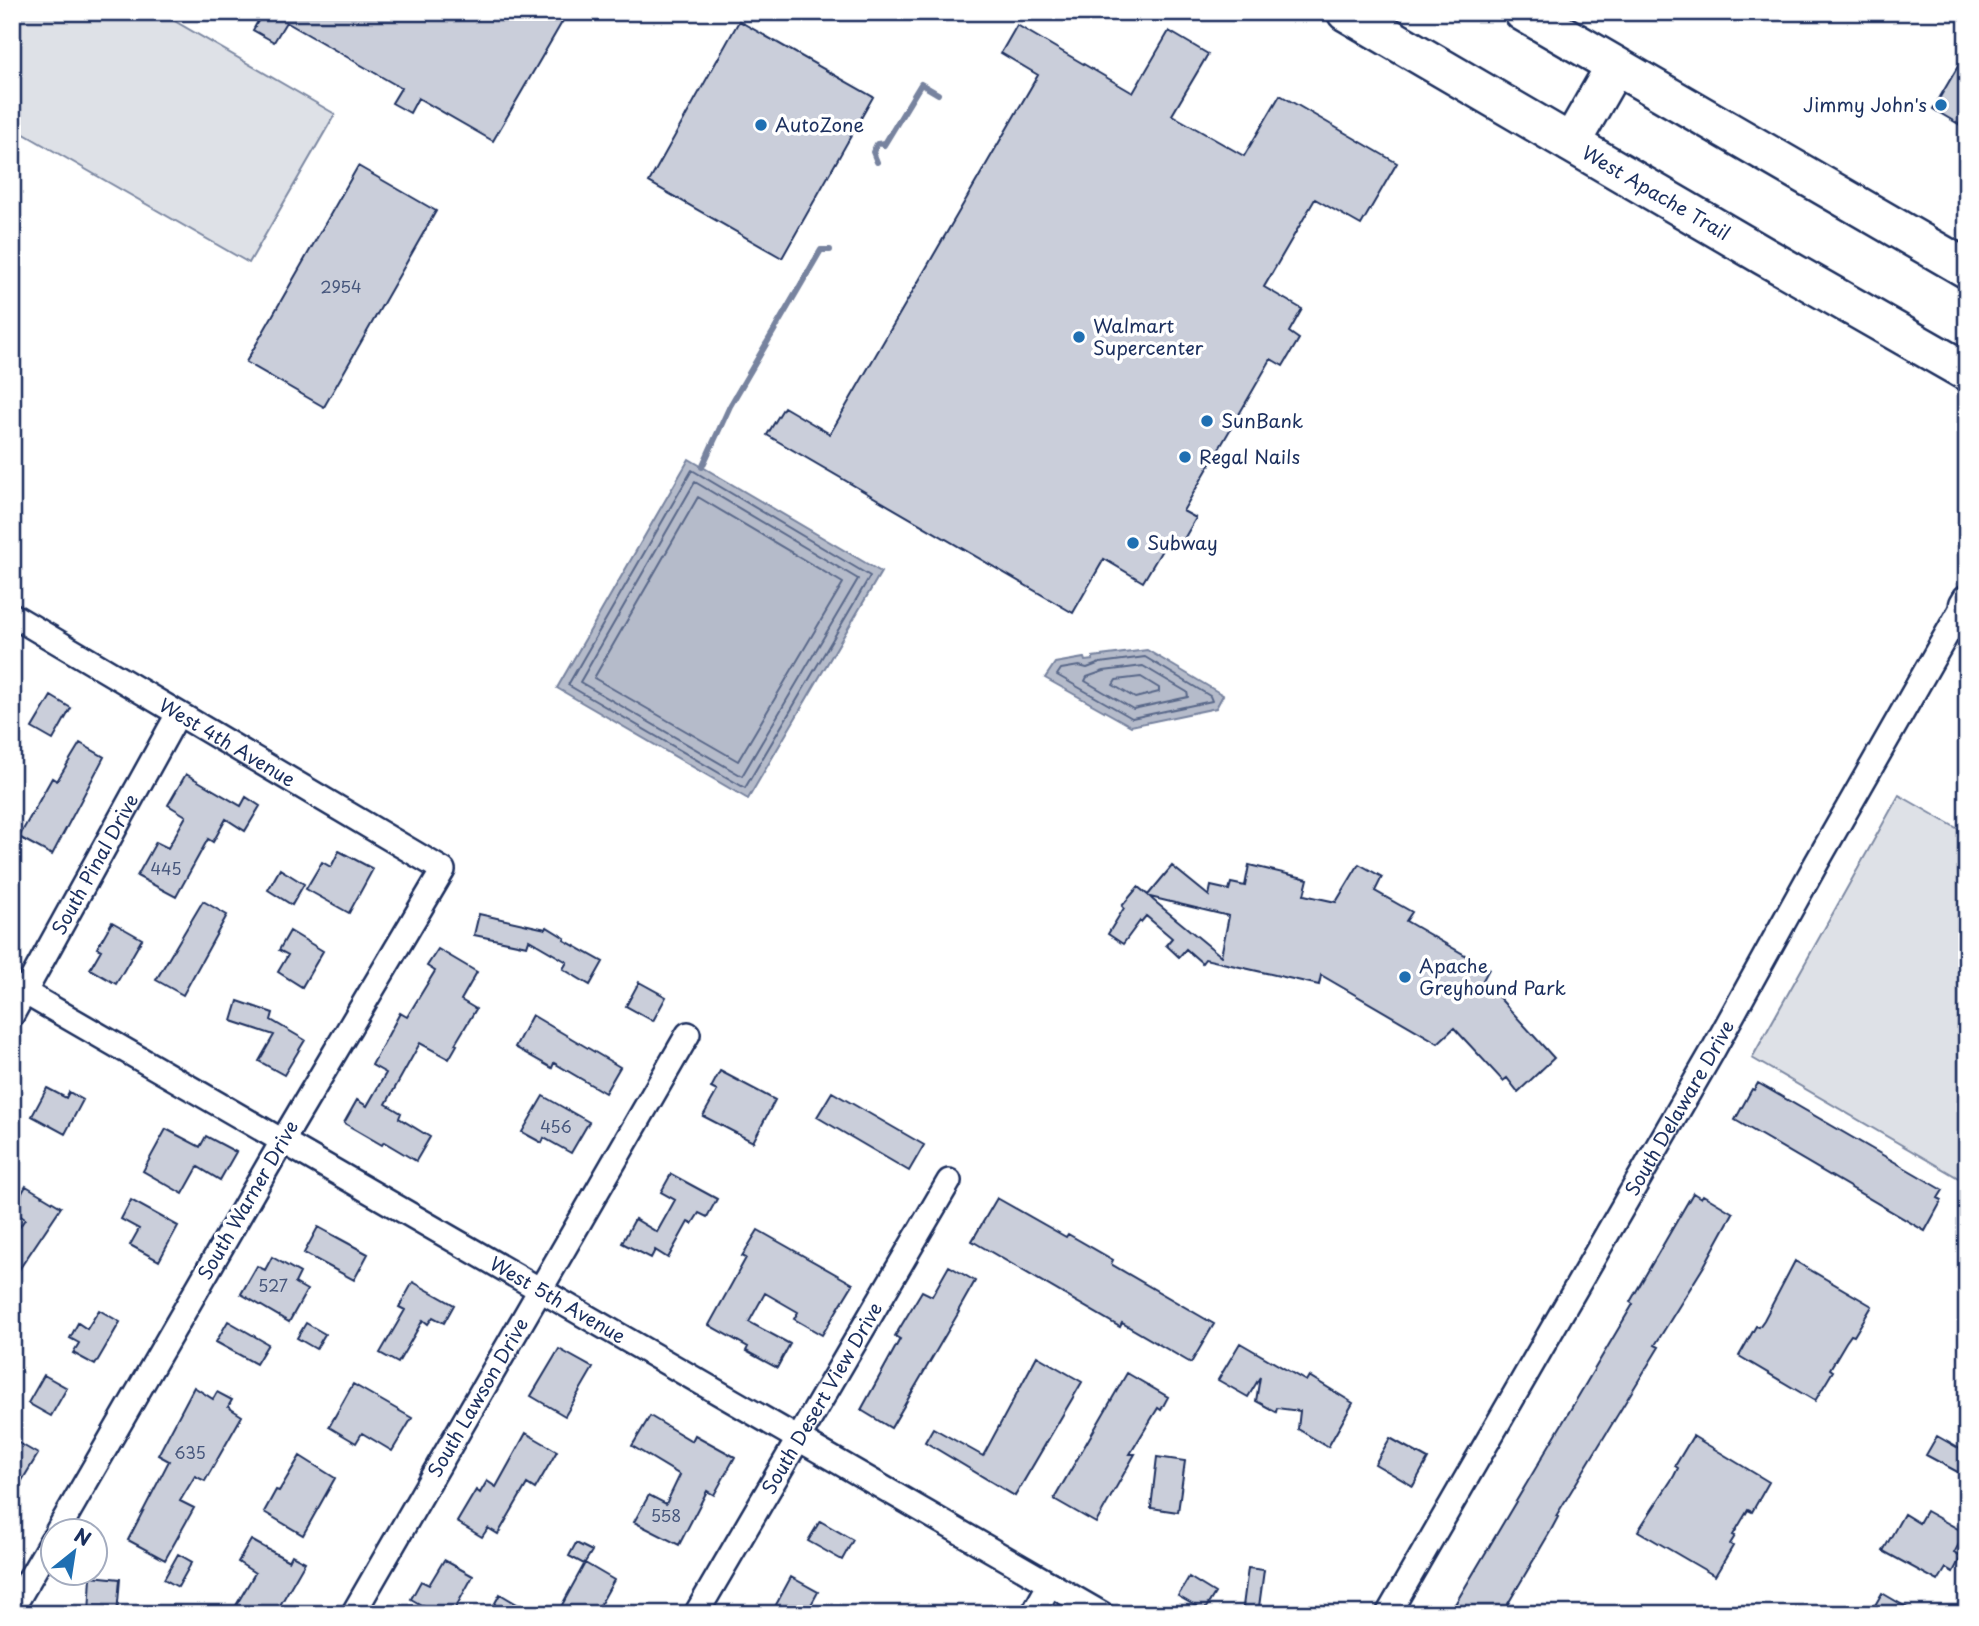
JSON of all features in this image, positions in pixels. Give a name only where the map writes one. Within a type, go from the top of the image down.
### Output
[{"type":"main road","name":"West Apache Trail","points":[[1346,12],[1967,372]]},
{"type":"main road","points":[[1523,12],[1967,268]]},
{"type":"main road","points":[[1571,143],[1615,66]]},
{"type":"street","name":"South Delaware Drive","points":[[1388,1614],[1711,1054],[1965,602]]},
{"type":"street","name":"West 4th Avenue","points":[[12,615],[443,870]]},
{"type":"street","name":"South Pinal Drive","points":[[12,1015],[19,989],[178,714]]},
{"type":"street","name":"South Warner Drive","points":[[65,1518],[443,870]]},
{"type":"street","name":"West 5th Avenue","points":[[19,989],[1102,1614]]},
{"type":"street","name":"South Lawson Drive","points":[[353,1614],[688,1034]]},
{"type":"street","name":"South Desert View Drive","points":[[696,1614],[949,1181]]},
{"type":"street","points":[[12,1609],[38,1564]]},
{"type":"street","points":[[1033,1614],[1050,1584]]},
{"type":"shaded area","points":[[12,12],[159,12],[335,114],[249,263],[12,127]]},
{"type":"shaded area","points":[[1899,795],[1967,834],[1967,1183],[1752,1058]]},
{"type":"water","points":[[689,459],[881,572],[748,799],[557,688]]},
{"type":"water","points":[[1147,650],[1223,695],[1216,708],[1131,726],[1045,678],[1055,663],[1084,658],[1085,661],[1093,660],[1093,657]]},
{"type":"building","points":[[263,12],[568,12],[493,141],[418,98],[410,113],[392,103],[401,88],[286,22],[274,42],[253,30]]},
{"type":"building","points":[[739,21],[873,97],[782,258],[649,182]]},
{"type":"building","points":[[1017,25],[1133,93],[1169,31],[1208,54],[1172,115],[1244,156],[1280,95],[1397,163],[1361,225],[1315,199],[1264,287],[1302,309],[1289,332],[1299,339],[1283,366],[1271,359],[1183,511],[1196,518],[1180,546],[1168,540],[1143,582],[1104,559],[1073,613],[767,435],[784,407],[830,434],[1038,75],[1001,53]]},
{"type":"building","points":[[1967,51],[1967,129],[1933,109]]},
{"type":"building","points":[[358,166],[436,211],[324,407],[246,362]]},
{"type":"building","points":[[51,696],[71,708],[53,740],[32,728]]},
{"type":"building","points":[[80,743],[104,757],[52,855],[19,837],[52,778],[57,781]]},
{"type":"building","points":[[186,774],[241,806],[246,797],[260,806],[245,831],[226,819],[213,842],[208,839],[176,897],[137,876],[156,842],[168,848],[186,816],[168,805]]},
{"type":"building","points":[[339,851],[373,869],[349,913],[306,889],[322,862],[331,867]]},
{"type":"building","name":"Apache Greyhound Park","points":[[1359,864],[1382,877],[1375,891],[1412,912],[1406,921],[1489,969],[1483,980],[1554,1058],[1518,1092],[1507,1078],[1503,1081],[1454,1028],[1438,1043],[1321,975],[1319,985],[1205,959],[1202,963],[1186,949],[1179,957],[1166,945],[1172,938],[1146,916],[1123,944],[1108,934],[1124,908],[1122,906],[1138,887],[1148,895],[1172,866],[1209,896],[1211,886],[1229,890],[1231,883],[1245,886],[1249,865],[1308,879],[1304,895],[1336,902]],"holes":[[[1150,897],[1229,916],[1221,956]]]},
{"type":"building","points":[[280,869],[304,884],[292,905],[268,890]]},
{"type":"building","points":[[203,901],[227,915],[183,995],[156,980]]},
{"type":"building","points":[[479,914],[546,929],[547,927],[603,962],[590,985],[563,969],[567,962],[529,940],[527,946],[474,935]]},
{"type":"building","points":[[112,922],[142,939],[116,984],[90,969],[101,950],[97,948]]},
{"type":"building","points":[[290,931],[323,951],[302,987],[278,972],[288,955],[279,950]]},
{"type":"building","points":[[438,949],[477,972],[461,1000],[476,1009],[449,1059],[420,1043],[386,1104],[401,1113],[399,1118],[430,1137],[416,1161],[344,1123],[357,1100],[367,1106],[386,1073],[372,1065],[400,1013],[407,1017],[435,971],[427,966]]},
{"type":"building","points":[[639,982],[666,997],[653,1021],[626,1006]]},
{"type":"building","points":[[238,1001],[273,1013],[271,1020],[305,1040],[284,1075],[259,1061],[274,1035],[232,1021]]},
{"type":"building","points":[[532,1015],[620,1067],[605,1093],[554,1063],[552,1068],[515,1047]]},
{"type":"building","points":[[720,1071],[775,1100],[753,1142],[703,1116],[717,1091],[711,1088]]},
{"type":"building","points":[[1758,1083],[1943,1190],[1938,1198],[1942,1200],[1925,1231],[1735,1120]]},
{"type":"building","points":[[47,1088],[66,1098],[69,1092],[83,1100],[65,1134],[32,1116]]},
{"type":"building","points":[[832,1092],[924,1145],[909,1171],[817,1117]]},
{"type":"building","points":[[543,1096],[589,1122],[571,1153],[544,1138],[542,1143],[522,1132]]},
{"type":"building","points":[[166,1129],[200,1147],[206,1136],[236,1152],[220,1180],[198,1167],[183,1194],[143,1171]]},
{"type":"building","points":[[671,1174],[717,1199],[707,1217],[699,1213],[692,1224],[688,1222],[668,1258],[655,1250],[651,1258],[622,1243],[635,1219],[657,1232],[675,1200],[661,1192]]},
{"type":"building","points":[[26,1186],[61,1207],[12,1280],[12,1238],[25,1219],[12,1210]]},
{"type":"building","points":[[1693,1193],[1701,1198],[1703,1195],[1733,1213],[1655,1345],[1659,1347],[1556,1516],[1558,1517],[1550,1532],[1502,1614],[1468,1614],[1454,1606],[1633,1304],[1630,1302]]},
{"type":"building","points":[[997,1198],[1113,1260],[1111,1264],[1214,1324],[1191,1363],[1122,1323],[1120,1327],[972,1241]]},
{"type":"building","points":[[131,1200],[178,1226],[159,1261],[130,1245],[139,1229],[121,1219]]},
{"type":"building","points":[[318,1227],[368,1254],[354,1280],[304,1253]]},
{"type":"building","points":[[758,1230],[853,1284],[822,1335],[794,1319],[798,1312],[765,1293],[749,1322],[790,1344],[777,1368],[746,1351],[748,1347],[709,1325],[746,1258],[742,1256]]},
{"type":"building","points":[[272,1257],[300,1273],[295,1283],[307,1290],[289,1322],[241,1294],[257,1266],[265,1270]]},
{"type":"building","points":[[1795,1261],[1872,1306],[1854,1336],[1851,1335],[1846,1342],[1815,1401],[1739,1356],[1756,1326],[1759,1327],[1764,1320]]},
{"type":"building","points":[[949,1266],[975,1281],[891,1428],[861,1410],[900,1339],[895,1336],[922,1291],[932,1296]]},
{"type":"building","points":[[413,1282],[454,1305],[444,1323],[433,1317],[428,1324],[423,1320],[398,1363],[380,1353],[405,1310],[399,1307]]},
{"type":"building","points":[[99,1310],[120,1322],[95,1365],[73,1353],[79,1343],[70,1338],[78,1323],[87,1329]]},
{"type":"building","points":[[228,1321],[268,1344],[256,1364],[216,1342]]},
{"type":"building","points":[[306,1323],[325,1334],[316,1349],[297,1338]]},
{"type":"building","points":[[1240,1343],[1306,1381],[1309,1376],[1353,1403],[1328,1447],[1298,1429],[1300,1411],[1277,1408],[1276,1412],[1256,1401],[1260,1377],[1248,1397],[1218,1380]]},
{"type":"building","points":[[559,1349],[593,1368],[565,1416],[531,1396]]},
{"type":"building","points":[[1037,1356],[1082,1382],[1015,1496],[925,1442],[933,1428],[983,1456]]},
{"type":"building","points":[[1127,1373],[1168,1397],[1161,1410],[1158,1408],[1130,1454],[1135,1454],[1096,1523],[1054,1499]]},
{"type":"building","points":[[44,1375],[67,1388],[51,1416],[28,1403]]},
{"type":"building","points":[[353,1384],[412,1418],[392,1451],[362,1433],[356,1443],[329,1427]]},
{"type":"building","points":[[194,1387],[213,1399],[217,1392],[232,1400],[228,1407],[242,1416],[205,1481],[195,1476],[180,1501],[194,1508],[165,1560],[128,1540],[169,1461],[158,1455]]},
{"type":"building","points":[[650,1416],[692,1441],[695,1435],[735,1457],[714,1495],[707,1491],[679,1545],[634,1522],[649,1495],[666,1504],[680,1475],[632,1446]]},
{"type":"building","points":[[526,1433],[557,1451],[535,1489],[527,1484],[498,1534],[488,1528],[482,1537],[457,1522],[476,1490],[480,1493],[487,1481],[496,1487]]},
{"type":"building","points":[[1693,1436],[1769,1482],[1752,1512],[1748,1510],[1733,1535],[1735,1536],[1730,1544],[1733,1546],[1715,1576],[1638,1531],[1674,1476],[1678,1468],[1675,1466]]},
{"type":"building","points":[[1937,1436],[1967,1453],[1967,1477],[1926,1455]]},
{"type":"building","points":[[1390,1438],[1428,1459],[1413,1486],[1375,1464]]},
{"type":"building","points":[[12,1439],[38,1454],[12,1497]]},
{"type":"building","points":[[300,1456],[335,1478],[303,1535],[264,1512]]},
{"type":"building","points":[[1157,1457],[1185,1461],[1178,1512],[1151,1508]]},
{"type":"building","points":[[1926,1511],[1965,1533],[1954,1553],[1961,1557],[1953,1572],[1946,1568],[1938,1581],[1883,1551],[1904,1514],[1919,1523]]},
{"type":"building","points":[[820,1521],[853,1540],[842,1560],[808,1541]]},
{"type":"building","points":[[251,1540],[289,1561],[292,1555],[305,1562],[275,1614],[231,1614],[255,1573],[238,1562]]},
{"type":"building","points":[[576,1543],[592,1551],[584,1564],[569,1556]]},
{"type":"building","points":[[178,1554],[192,1562],[178,1587],[164,1579]]},
{"type":"building","points":[[444,1560],[473,1576],[452,1614],[437,1614],[411,1599],[421,1581],[429,1585]]},
{"type":"building","points":[[585,1563],[614,1580],[595,1614],[557,1614]]},
{"type":"building","points":[[1248,1568],[1264,1570],[1258,1614],[1242,1614]]},
{"type":"building","points":[[791,1577],[818,1592],[806,1614],[771,1614]]},
{"type":"building","points":[[1189,1577],[1215,1593],[1204,1611],[1178,1596]]},
{"type":"building","points":[[108,1578],[120,1579],[117,1614],[89,1614],[90,1588],[108,1588]]},
{"type":"building","points":[[1882,1593],[1918,1614],[1870,1614]]},
{"type":"building","points":[[500,1594],[534,1614],[489,1614]]},
{"type":"waterway","points":[[884,145],[921,84],[938,94]]},
{"type":"waterway","points":[[877,162],[873,152],[877,144],[885,143]]},
{"type":"waterway","points":[[702,467],[730,406],[821,250],[830,250]]},
{"type":"place","name":"Jimmy John's","points":[[1941,105]]},
{"type":"place","name":"AutoZone","points":[[761,125]]},
{"type":"place","name":"Walmart Supercenter","points":[[1079,337]]},
{"type":"place","name":"SunBank","points":[[1207,421]]},
{"type":"place","name":"Regal Nails","points":[[1185,457]]},
{"type":"place","name":"Subway","points":[[1133,543]]},
{"type":"place","name":"Apache Greyhound Park","points":[[1405,977]]}]
